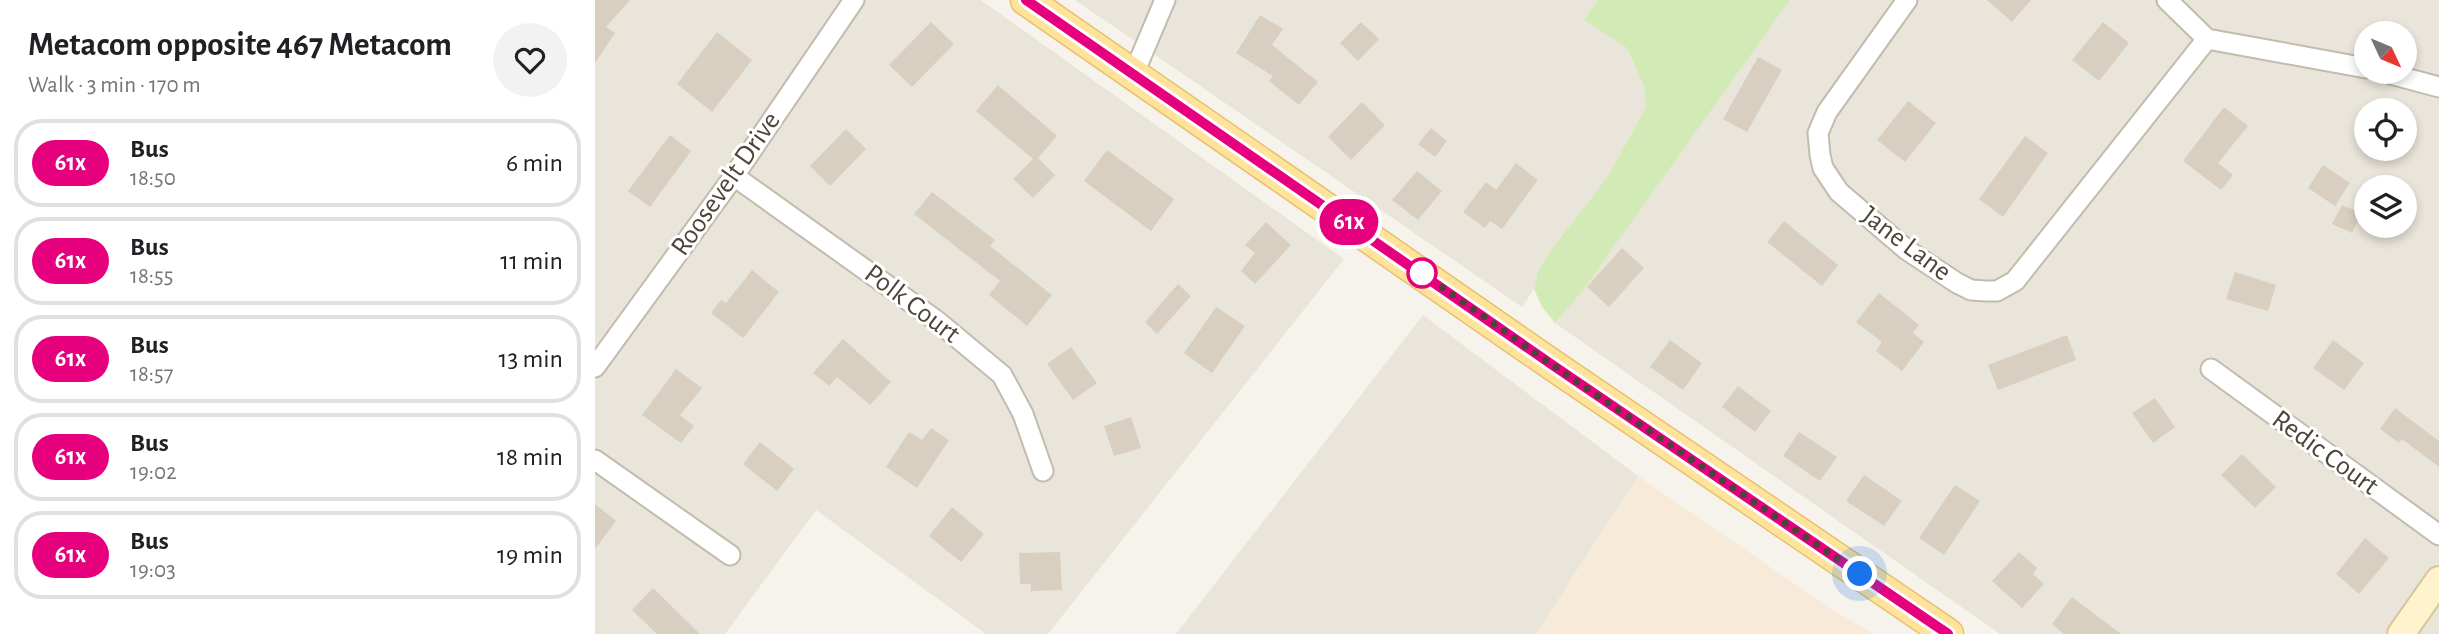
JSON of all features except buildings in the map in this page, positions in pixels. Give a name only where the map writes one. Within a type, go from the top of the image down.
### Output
[{"type":"main road","points":[[1026,0],[1551,364],[1948,634]]},
{"type":"street","name":"Roosevelt Drive","points":[[595,367],[734,176],[854,0]]},
{"type":"street","points":[[1134,73],[1165,0]]},
{"type":"street","name":"Jane Lane","points":[[1906,0],[1827,112],[1818,132],[1820,155],[1823,168],[1839,192],[1924,263],[1971,290],[1997,291],[2015,281],[2207,39]]},
{"type":"street","points":[[2167,0],[2207,39],[2354,66]]},
{"type":"street","points":[[2417,81],[2439,87]]},
{"type":"street","name":"Polk Court","points":[[734,176],[937,321],[1002,374],[1023,414],[1043,471]]},
{"type":"street","name":"Redic Court","points":[[2211,369],[2439,535]]},
{"type":"street","points":[[595,460],[730,555]]},
{"type":"street","points":[[2401,634],[2439,580]]},
{"type":"shaded area","points":[[595,0],[981,0],[1344,259],[1048,634],[986,634],[816,510],[725,634],[595,634]]},
{"type":"shaded area","points":[[1075,0],[1598,0],[1585,20],[1627,48],[1644,86],[1646,107],[1608,176],[1548,254],[1538,271],[1534,289],[1522,307]]},
{"type":"shaded area","points":[[1790,0],[2439,0],[2439,634],[2000,634],[1555,323],[1581,293]]},
{"type":"shaded area","points":[[1423,315],[1638,476],[1536,634],[1176,634]]},
{"type":"shaded area","points":[[1638,476],[1830,608],[1873,634],[1536,634]]},
{"type":"green space","points":[[1598,0],[1790,0],[1581,293],[1555,323],[1542,307],[1534,289],[1538,271],[1608,176],[1646,107],[1644,86],[1627,48],[1584,20]]},
{"type":"bus line","name":"61x","points":[[1026,0],[1551,364],[1948,634]]},
{"type":"route","points":[[1422,273],[1860,574]]}]
